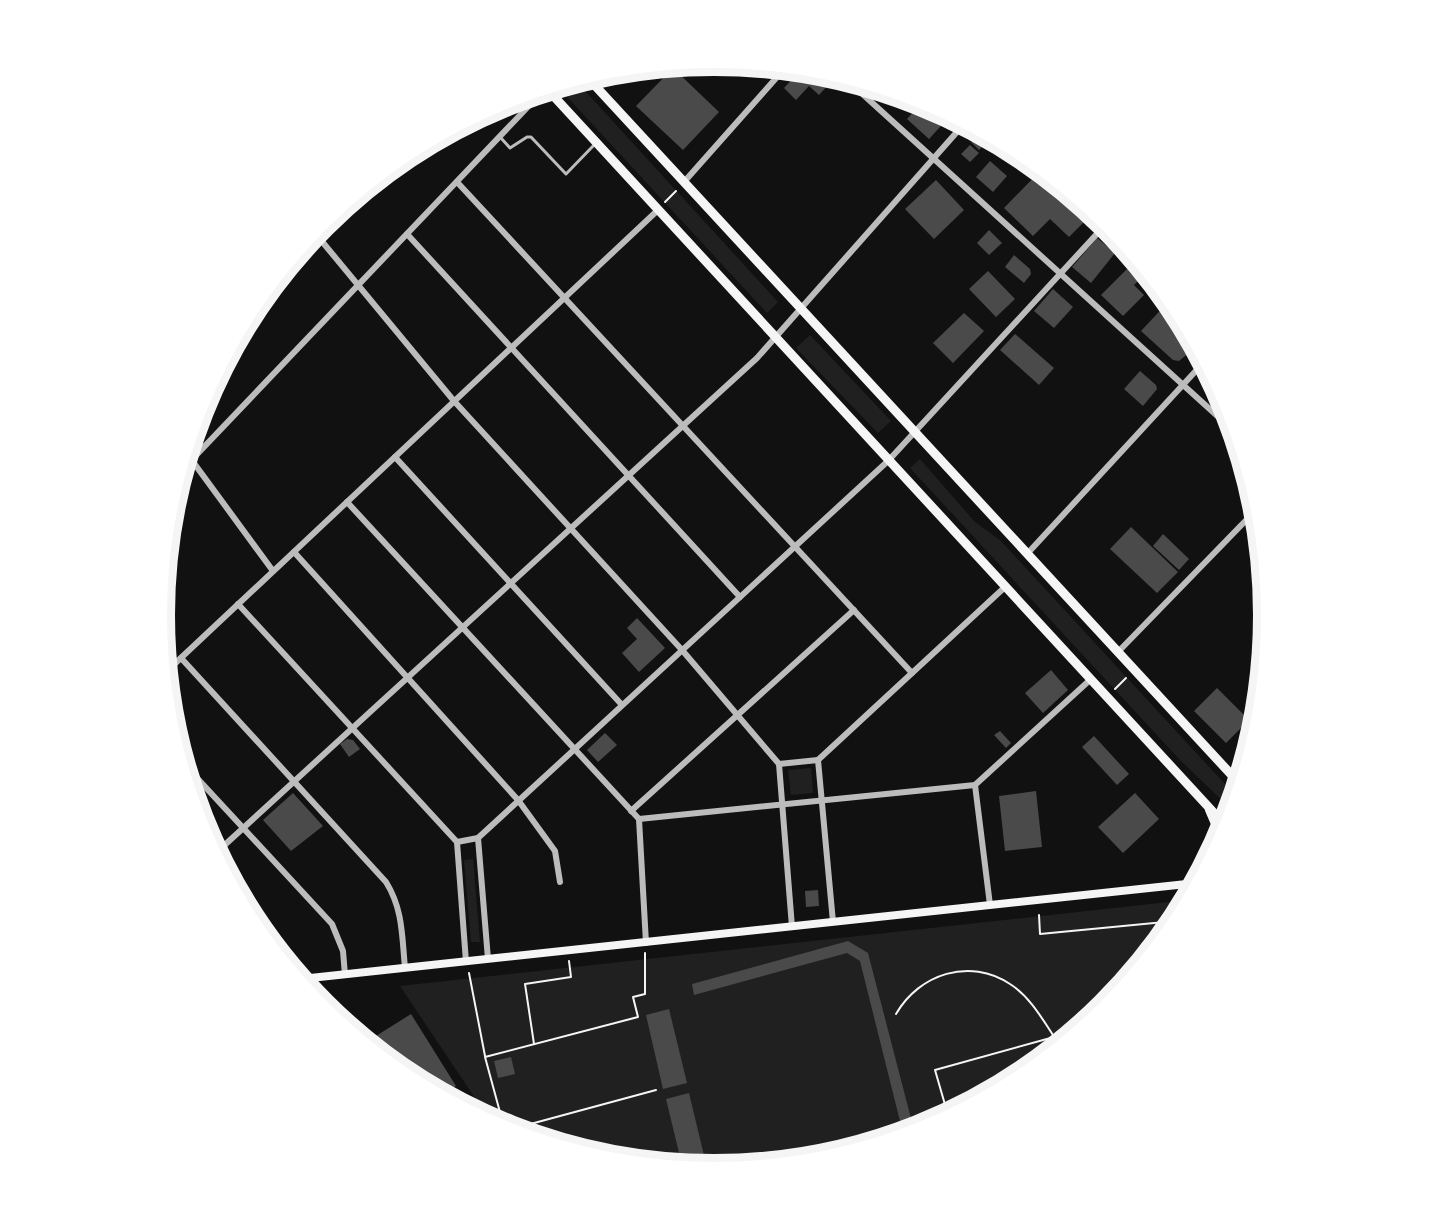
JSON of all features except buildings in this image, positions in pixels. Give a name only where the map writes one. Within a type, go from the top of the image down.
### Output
[{"type":"main road","points":[[595,86],[1232,775]]},
{"type":"main road","points":[[554,97],[1218,818]]},
{"type":"main road","points":[[1208,807],[1215,825]]},
{"type":"main road","points":[[311,978],[1186,885]]},
{"type":"street","points":[[684,182],[778,76]]},
{"type":"street","points":[[861,93],[1221,419]]},
{"type":"street","points":[[197,450],[359,286],[530,104]]},
{"type":"street","points":[[223,847],[776,338],[959,130]]},
{"type":"street","points":[[457,182],[912,673]]},
{"type":"street","points":[[174,664],[658,210]]},
{"type":"street","points":[[457,842],[478,838],[888,461],[1099,232]]},
{"type":"street","points":[[407,234],[740,597]]},
{"type":"street","points":[[322,241],[454,401],[682,650],[739,714],[779,764],[792,927]]},
{"type":"street","points":[[1027,554],[1198,368]]},
{"type":"street","points":[[395,457],[622,705]]},
{"type":"street","points":[[194,462],[273,571]]},
{"type":"street","points":[[347,502],[639,819],[646,942]]},
{"type":"street","points":[[1118,652],[1248,517]]},
{"type":"street","points":[[294,552],[518,800],[555,850],[560,882]]},
{"type":"street","points":[[779,764],[818,760],[1005,587]]},
{"type":"street","points":[[238,604],[457,842],[466,962]]},
{"type":"street","points":[[631,811],[854,610]]},
{"type":"street","points":[[181,658],[386,882],[396,897],[400,912],[405,968]]},
{"type":"street","points":[[639,819],[975,785],[1091,679]]},
{"type":"street","points":[[818,760],[833,922]]},
{"type":"street","points":[[196,777],[332,924],[343,951],[345,975]]},
{"type":"street","points":[[975,785],[990,905]]},
{"type":"street","points":[[478,838],[488,959]]},
{"type":"lane","points":[[500,137],[510,148],[527,137],[531,137],[566,174],[596,143]]},
{"type":"path","points":[[658,210],[684,182]]},
{"type":"path","points":[[1107,696],[1135,670]]},
{"type":"path","points":[[1039,915],[1040,934],[1162,922]]},
{"type":"path","points":[[485,1057],[638,1017],[633,997],[645,994],[646,942]]},
{"type":"path","points":[[534,1044],[525,984],[571,977],[569,961]]},
{"type":"path","points":[[466,962],[485,1057],[500,1114]]},
{"type":"path","points":[[896,1014],[913,992],[937,976],[974,971],[999,978],[1017,989],[1054,1037],[935,1070],[945,1106]]},
{"type":"path","points":[[528,1125],[656,1090]]},
{"type":"shaded area","points":[[583,89],[778,302],[767,313],[564,94]]},
{"type":"shaded area","points":[[810,335],[891,421],[878,433],[796,348]]},
{"type":"shaded area","points":[[920,459],[975,522],[1001,541],[1229,789],[1224,802],[1180,760],[910,468]]},
{"type":"shaded area","points":[[811,768],[813,793],[791,795],[788,770]]},
{"type":"shaded area","points":[[473,859],[480,942],[471,942],[464,860]]},
{"type":"shaded area","points":[[1176,901],[1145,946],[1098,999],[1045,1046],[986,1085],[922,1117],[889,1129],[820,1148],[750,1157],[679,1157],[609,1148],[540,1129],[479,1104],[400,986]]}]
